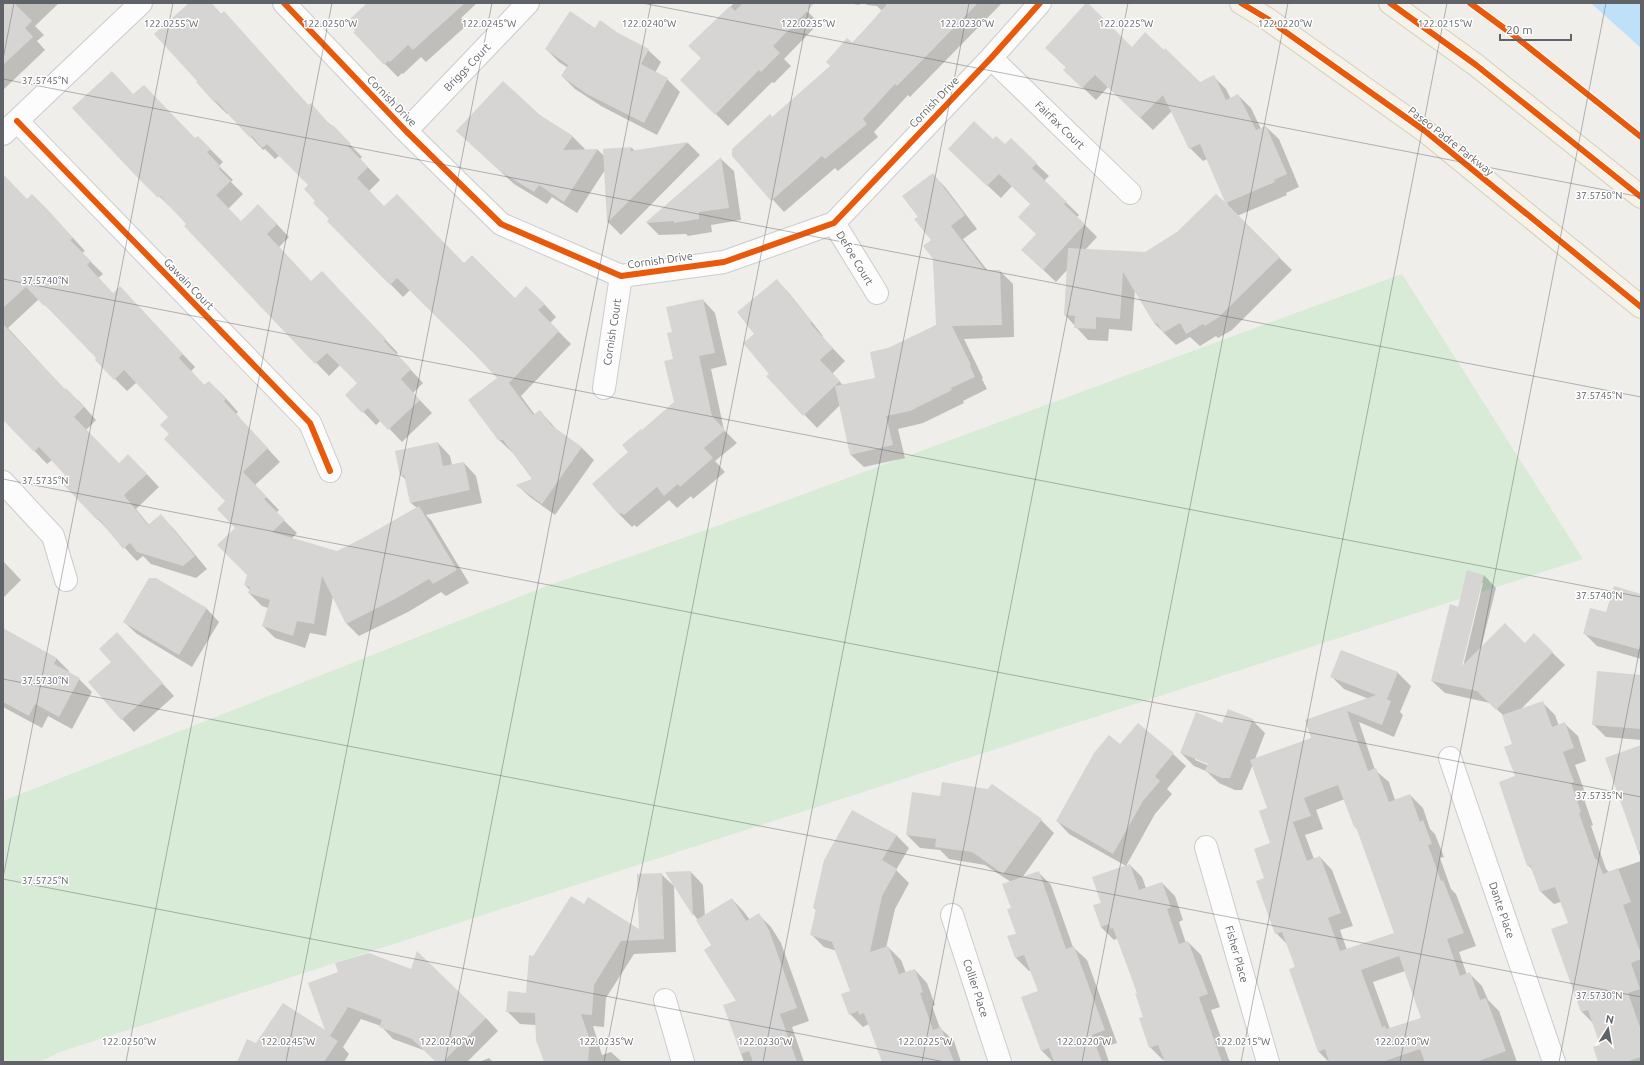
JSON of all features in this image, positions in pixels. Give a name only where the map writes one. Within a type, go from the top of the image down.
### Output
[{"type":"main road","name":"Paseo Padre Parkway","points":[[1241,3],[1266,18],[1425,131],[1641,307]]},
{"type":"main road","points":[[1390,3],[1476,65],[1641,197]]},
{"type":"street","points":[[10,127],[141,3]]},
{"type":"street","name":"Cornish Drive","points":[[284,3],[406,131],[501,224],[621,276],[724,262],[834,223],[991,58],[1040,3]]},
{"type":"street","name":"Briggs Court","points":[[406,131],[528,3]]},
{"type":"street","name":"Fairfax Court","points":[[991,58],[1130,193]]},
{"type":"street","name":"Gawain Court","points":[[10,127],[310,422],[330,471]]},
{"type":"street","name":"Defoe Court","points":[[834,223],[877,293]]},
{"type":"street","name":"Cornish Court","points":[[604,388],[621,276]]},
{"type":"street","points":[[3,482],[53,536],[66,580]]},
{"type":"street","name":"Dante Place","points":[[1450,758],[1554,1062]]},
{"type":"street","name":"Fisher Place","points":[[1206,847],[1268,1062]]},
{"type":"street","name":"Collier Place","points":[[952,914],[1000,1062]]},
{"type":"street","points":[[665,1000],[682,1062]]},
{"type":"green space","points":[[1402,274],[1583,559],[60,1052],[39,1062],[3,1062],[3,801],[544,587],[717,526]]},
{"type":"water","points":[[1591,3],[1641,3],[1641,48]]},
{"type":"building","points":[[3,3],[14,3],[32,21],[25,28],[33,37],[3,65]]},
{"type":"building","points":[[189,3],[211,3],[221,14],[224,11],[308,105],[311,103],[331,126],[333,125],[351,144],[348,146],[368,167],[357,178],[384,206],[397,194],[464,263],[472,255],[515,298],[526,286],[545,304],[538,310],[559,331],[509,383],[533,415],[540,410],[551,425],[582,447],[542,504],[516,485],[532,479],[503,440],[498,440],[468,400],[497,378],[463,342],[397,278],[390,285],[372,267],[327,221],[329,219],[313,203],[315,201],[304,189],[308,185],[267,144],[262,148],[252,136],[250,138],[216,101],[214,102],[154,34]]},
{"type":"building","points":[[367,3],[465,3],[413,50],[408,45],[390,62],[388,61],[384,65],[353,32],[355,31],[347,22]]},
{"type":"building","points":[[743,3],[815,3],[773,46],[780,53],[761,72],[759,70],[715,115],[680,80],[701,58],[688,46],[730,6],[735,11]]},
{"type":"building","points":[[888,3],[978,3],[897,86],[895,84],[863,119],[867,124],[825,159],[822,156],[771,201],[732,156],[732,149],[770,114],[772,117],[830,66],[826,62],[847,38],[853,43]]},
{"type":"building","points":[[1086,3],[1088,3],[1132,47],[1145,32],[1164,50],[1165,48],[1200,82],[1214,75],[1226,100],[1238,94],[1256,130],[1266,126],[1287,174],[1274,180],[1275,182],[1226,203],[1280,257],[1219,317],[1205,326],[1203,324],[1186,334],[1180,323],[1163,333],[1157,323],[1155,325],[1123,272],[1120,319],[1096,317],[1096,329],[1074,328],[1075,316],[1064,315],[1068,248],[1145,252],[1177,232],[1216,194],[1225,202],[1200,144],[1189,149],[1163,95],[1140,118],[1095,75],[1082,88],[1063,70],[1066,67],[1045,48]]},
{"type":"building","points":[[570,11],[595,28],[600,20],[618,33],[649,49],[641,64],[668,78],[644,123],[587,94],[561,76],[568,65],[545,49]]},
{"type":"building","points":[[112,71],[133,94],[144,85],[195,138],[198,136],[211,149],[207,152],[221,167],[219,169],[231,181],[216,195],[241,221],[258,204],[277,224],[267,234],[311,281],[322,271],[386,339],[384,341],[411,369],[401,379],[420,400],[388,430],[368,408],[362,413],[345,395],[357,383],[327,353],[315,364],[184,226],[186,224],[160,196],[158,198],[136,176],[72,108]]},
{"type":"building","points":[[503,81],[540,115],[573,136],[563,150],[598,149],[564,202],[539,185],[534,192],[500,171],[456,131]]},
{"type":"building","points":[[974,121],[993,139],[996,136],[1005,144],[1011,138],[1037,163],[1032,168],[1067,202],[1064,204],[1085,224],[1043,270],[1021,250],[1036,234],[1018,217],[1030,204],[999,174],[987,186],[948,149]]},
{"type":"building","points":[[688,142],[607,223],[603,149],[632,147],[630,151]]},
{"type":"building","points":[[721,157],[729,208],[699,212],[699,219],[674,223],[674,221],[645,223]]},
{"type":"building","points":[[933,173],[965,215],[951,226],[985,270],[1000,270],[1002,325],[952,326],[971,365],[970,366],[975,377],[951,388],[952,390],[910,411],[886,416],[893,445],[850,455],[835,386],[875,378],[870,352],[888,348],[936,325],[933,259],[923,246],[931,240],[914,219],[918,217],[902,196]]},
{"type":"building","points":[[3,174],[27,199],[32,194],[50,212],[73,238],[70,240],[91,261],[87,265],[113,293],[120,286],[183,354],[179,358],[204,385],[209,381],[226,399],[224,401],[268,448],[243,472],[267,497],[264,499],[285,520],[272,532],[337,551],[419,506],[457,570],[433,584],[429,579],[395,599],[346,624],[322,576],[314,624],[297,621],[293,636],[262,626],[270,600],[248,593],[250,587],[244,585],[247,575],[217,545],[235,528],[217,509],[225,501],[164,439],[169,434],[160,425],[168,417],[124,370],[114,380],[95,360],[96,358],[26,287],[3,308]]},
{"type":"building","points":[[777,279],[812,322],[810,323],[833,348],[820,360],[840,381],[803,416],[766,376],[769,374],[743,343],[754,334],[737,312]]},
{"type":"building","points":[[703,299],[715,353],[699,356],[712,416],[725,430],[704,448],[713,458],[680,487],[678,484],[664,496],[657,487],[624,515],[621,513],[619,515],[592,484],[628,452],[622,445],[674,402],[664,361],[673,359],[667,333],[672,332],[666,307]]},
{"type":"building","points":[[3,324],[84,407],[74,417],[119,463],[128,454],[147,474],[124,495],[148,525],[161,514],[195,556],[183,566],[137,552],[130,543],[123,549],[99,519],[97,520],[59,480],[65,475],[39,447],[34,452],[3,420]]},
{"type":"building","points":[[438,442],[443,466],[464,462],[470,490],[410,503],[404,475],[400,476],[395,451]]},
{"type":"building","points":[[1467,570],[1484,575],[1462,666],[1505,623],[1525,643],[1534,633],[1553,652],[1496,710],[1477,691],[1431,681],[1450,604],[1458,607]]},
{"type":"building","points":[[149,578],[156,578],[207,608],[179,655],[123,622]]},
{"type":"building","points":[[1614,586],[1641,594],[1641,650],[1583,634],[1590,608],[1606,612]]},
{"type":"building","points":[[3,628],[57,658],[54,664],[80,678],[59,717],[35,704],[29,716],[3,702]]},
{"type":"building","points":[[117,632],[163,683],[121,720],[88,682],[111,662],[99,649]]},
{"type":"building","points":[[1341,650],[1398,672],[1387,699],[1384,698],[1391,701],[1382,725],[1347,711],[1368,771],[1376,768],[1389,802],[1410,794],[1420,822],[1423,820],[1432,844],[1428,845],[1441,881],[1443,880],[1464,933],[1447,939],[1460,976],[1470,972],[1480,1000],[1486,998],[1506,1051],[1476,1062],[1425,1062],[1420,1049],[1382,1062],[1329,1062],[1325,1049],[1318,1052],[1289,969],[1295,967],[1282,932],[1275,934],[1256,881],[1264,878],[1254,849],[1270,843],[1259,811],[1267,808],[1250,760],[1311,738],[1305,720],[1376,695],[1330,677]],"holes":[[[1338,785],[1354,827],[1356,827],[1394,933],[1340,951],[1328,918],[1341,913],[1320,856],[1307,861],[1293,822],[1311,816],[1304,798]],[[1399,956],[1421,1018],[1386,1029],[1385,1026],[1382,1027],[1361,970]]]},
{"type":"building","points":[[1597,671],[1641,675],[1641,729],[1592,725]]},
{"type":"building","points":[[1543,701],[1552,727],[1565,722],[1574,748],[1563,752],[1574,782],[1571,783],[1581,812],[1579,813],[1595,859],[1597,859],[1603,874],[1618,868],[1631,902],[1623,905],[1641,954],[1641,959],[1631,963],[1640,989],[1628,993],[1641,1030],[1641,1057],[1626,1062],[1598,1062],[1593,1047],[1600,1045],[1588,1010],[1581,1012],[1551,929],[1568,923],[1555,887],[1540,892],[1530,865],[1527,866],[1499,782],[1515,776],[1504,747],[1512,744],[1502,715]]},
{"type":"building","points":[[1228,709],[1253,719],[1230,778],[1222,778],[1205,771],[1208,764],[1180,753],[1196,712],[1222,723]]},
{"type":"building","points":[[1138,723],[1174,753],[1155,776],[1160,781],[1143,801],[1113,854],[1056,821],[1094,753],[1109,735],[1120,744]]},
{"type":"building","points":[[1641,745],[1641,851],[1638,851],[1605,758]]},
{"type":"building","points":[[942,782],[988,789],[992,784],[1042,819],[1003,874],[972,852],[935,847],[936,839],[906,835],[912,792],[940,796]]},
{"type":"building","points":[[852,810],[897,835],[882,860],[897,869],[882,896],[870,952],[888,946],[899,974],[915,969],[923,992],[920,993],[933,1030],[941,1027],[954,1062],[882,1062],[864,1013],[859,1015],[858,1011],[849,1015],[841,994],[850,991],[832,942],[810,935],[816,909],[813,908],[824,860]]},
{"type":"building","points":[[1130,864],[1139,890],[1162,882],[1171,907],[1167,909],[1179,944],[1188,941],[1208,994],[1199,997],[1222,1062],[1165,1062],[1158,1045],[1149,1048],[1139,1018],[1143,1017],[1135,993],[1137,993],[1113,928],[1110,929],[1109,924],[1101,927],[1093,905],[1101,903],[1092,877]]},
{"type":"building","points":[[691,871],[693,916],[665,872]]},
{"type":"building","points":[[1039,871],[1066,949],[1074,946],[1105,1030],[1092,1035],[1102,1062],[1054,1062],[1049,1048],[1041,1051],[1021,997],[1038,991],[1024,955],[1015,958],[1007,936],[1016,934],[1007,909],[1011,908],[1002,884]]},
{"type":"building","points":[[662,873],[664,939],[621,941],[594,985],[592,1015],[581,1014],[590,1040],[588,1062],[544,1062],[536,1040],[535,1013],[506,1012],[508,991],[526,993],[529,955],[533,956],[571,896],[584,904],[588,897],[639,929],[637,874]]},
{"type":"building","points":[[732,898],[746,921],[759,913],[769,930],[797,1008],[780,1014],[797,1062],[753,1062],[749,1051],[741,1054],[723,1005],[736,1001],[704,950],[711,945],[696,920]]},
{"type":"building","points":[[417,951],[486,1018],[443,1062],[436,1062],[412,1039],[379,1027],[382,1020],[348,1007],[330,1036],[338,1041],[324,1062],[237,1062],[247,1039],[256,1043],[283,1003],[325,1030],[308,983],[338,972],[335,963],[369,953],[411,969]]},
{"type":"cycle path","points":[[284,3],[406,131],[501,224],[621,276],[724,262],[834,223],[991,58],[1040,3]]},
{"type":"cycle path","points":[[1241,3],[1266,18],[1425,131],[1641,307]]},
{"type":"cycle path","points":[[1390,3],[1476,65],[1641,197]]},
{"type":"cycle path","points":[[1470,3],[1512,34],[1641,137]]},
{"type":"cycle path","points":[[17,121],[310,423],[330,471]]}]
